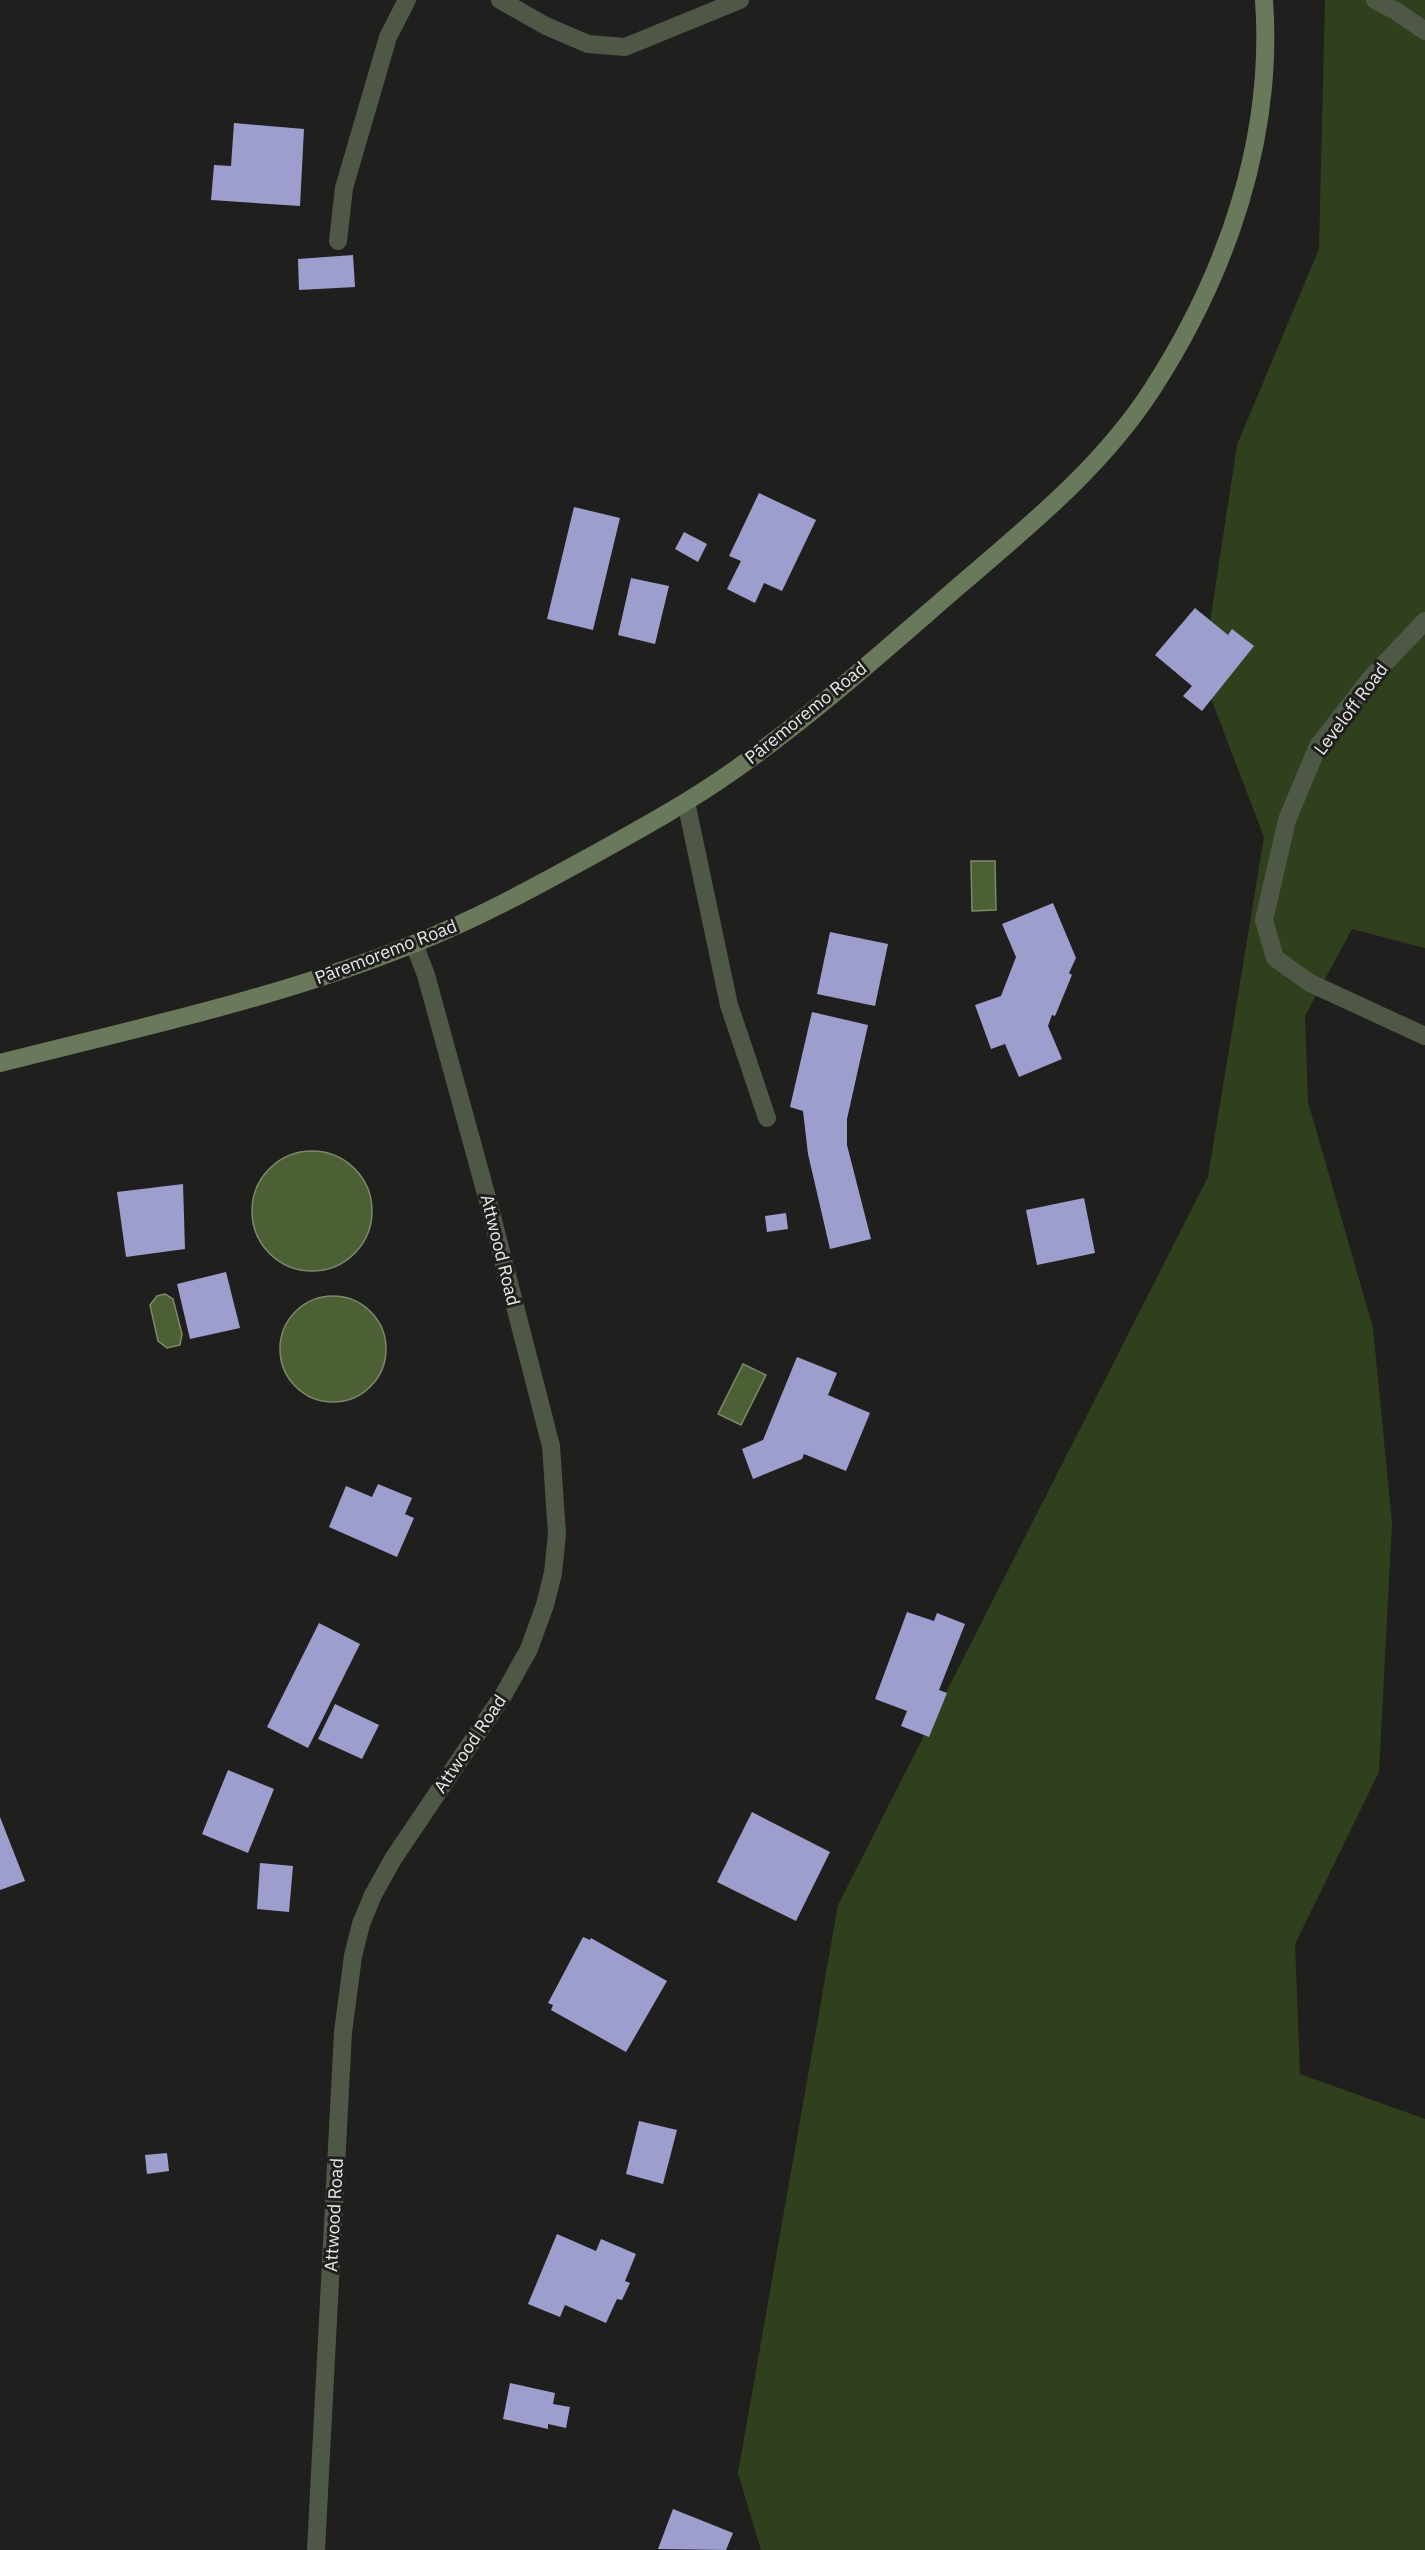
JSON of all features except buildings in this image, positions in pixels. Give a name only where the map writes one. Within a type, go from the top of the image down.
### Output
[{"type":"street","points":[[338,241],[344,189],[350,167],[388,37],[407,0]]},
{"type":"street","points":[[500,0],[546,26],[588,44],[625,47],[740,0]]},
{"type":"street","name":"Pāremoremo Road","points":[[0,1063],[269,995],[414,944],[549,880],[686,802],[734,770],[848,681],[1039,517],[1107,449],[1152,391],[1190,327],[1223,254],[1237,213],[1250,167],[1258,124],[1266,47],[1264,0]]},
{"type":"street","points":[[1375,0],[1425,31]]},
{"type":"street","name":"Leveloff Road","points":[[1425,621],[1370,679],[1318,746],[1287,820],[1264,920],[1275,958],[1310,983],[1425,1035]]},
{"type":"street","points":[[686,802],[729,1005],[767,1118]]},
{"type":"street","name":"Attwood Road","points":[[316,2550],[343,2032],[347,1989],[356,1945],[361,1924],[373,1895],[393,1859],[504,1694],[529,1649],[545,1605],[553,1573],[557,1534],[551,1446],[482,1178],[426,975],[414,944]]},
{"type":"shaded area","points":[[1325,0],[1425,0],[1425,948],[1352,929],[1305,1016],[1308,1102],[1373,1328],[1392,1523],[1379,1772],[1295,1944],[1300,2074],[1425,2119],[1425,2550],[761,2550],[738,2473],[838,1905],[1208,1177],[1264,837],[1202,675],[1237,445],[1319,249]]},
{"type":"shaded area","points":[[971,861],[995,861],[996,910],[972,911]]},
{"type":"shaded area","points":[[312,1151],[335,1156],[354,1169],[367,1188],[372,1211],[367,1234],[354,1253],[335,1266],[312,1271],[289,1266],[270,1253],[257,1234],[252,1211],[257,1188],[270,1169],[289,1156]]},
{"type":"shaded area","points":[[165,1294],[173,1299],[182,1334],[180,1345],[167,1348],[158,1341],[150,1305],[157,1296]]},
{"type":"shaded area","points":[[333,1296],[353,1300],[371,1311],[382,1329],[386,1349],[382,1369],[371,1387],[353,1398],[333,1402],[313,1398],[295,1387],[284,1369],[280,1349],[284,1329],[295,1311],[313,1300]]},
{"type":"shaded area","points":[[743,1364],[766,1375],[741,1425],[718,1414]]}]
